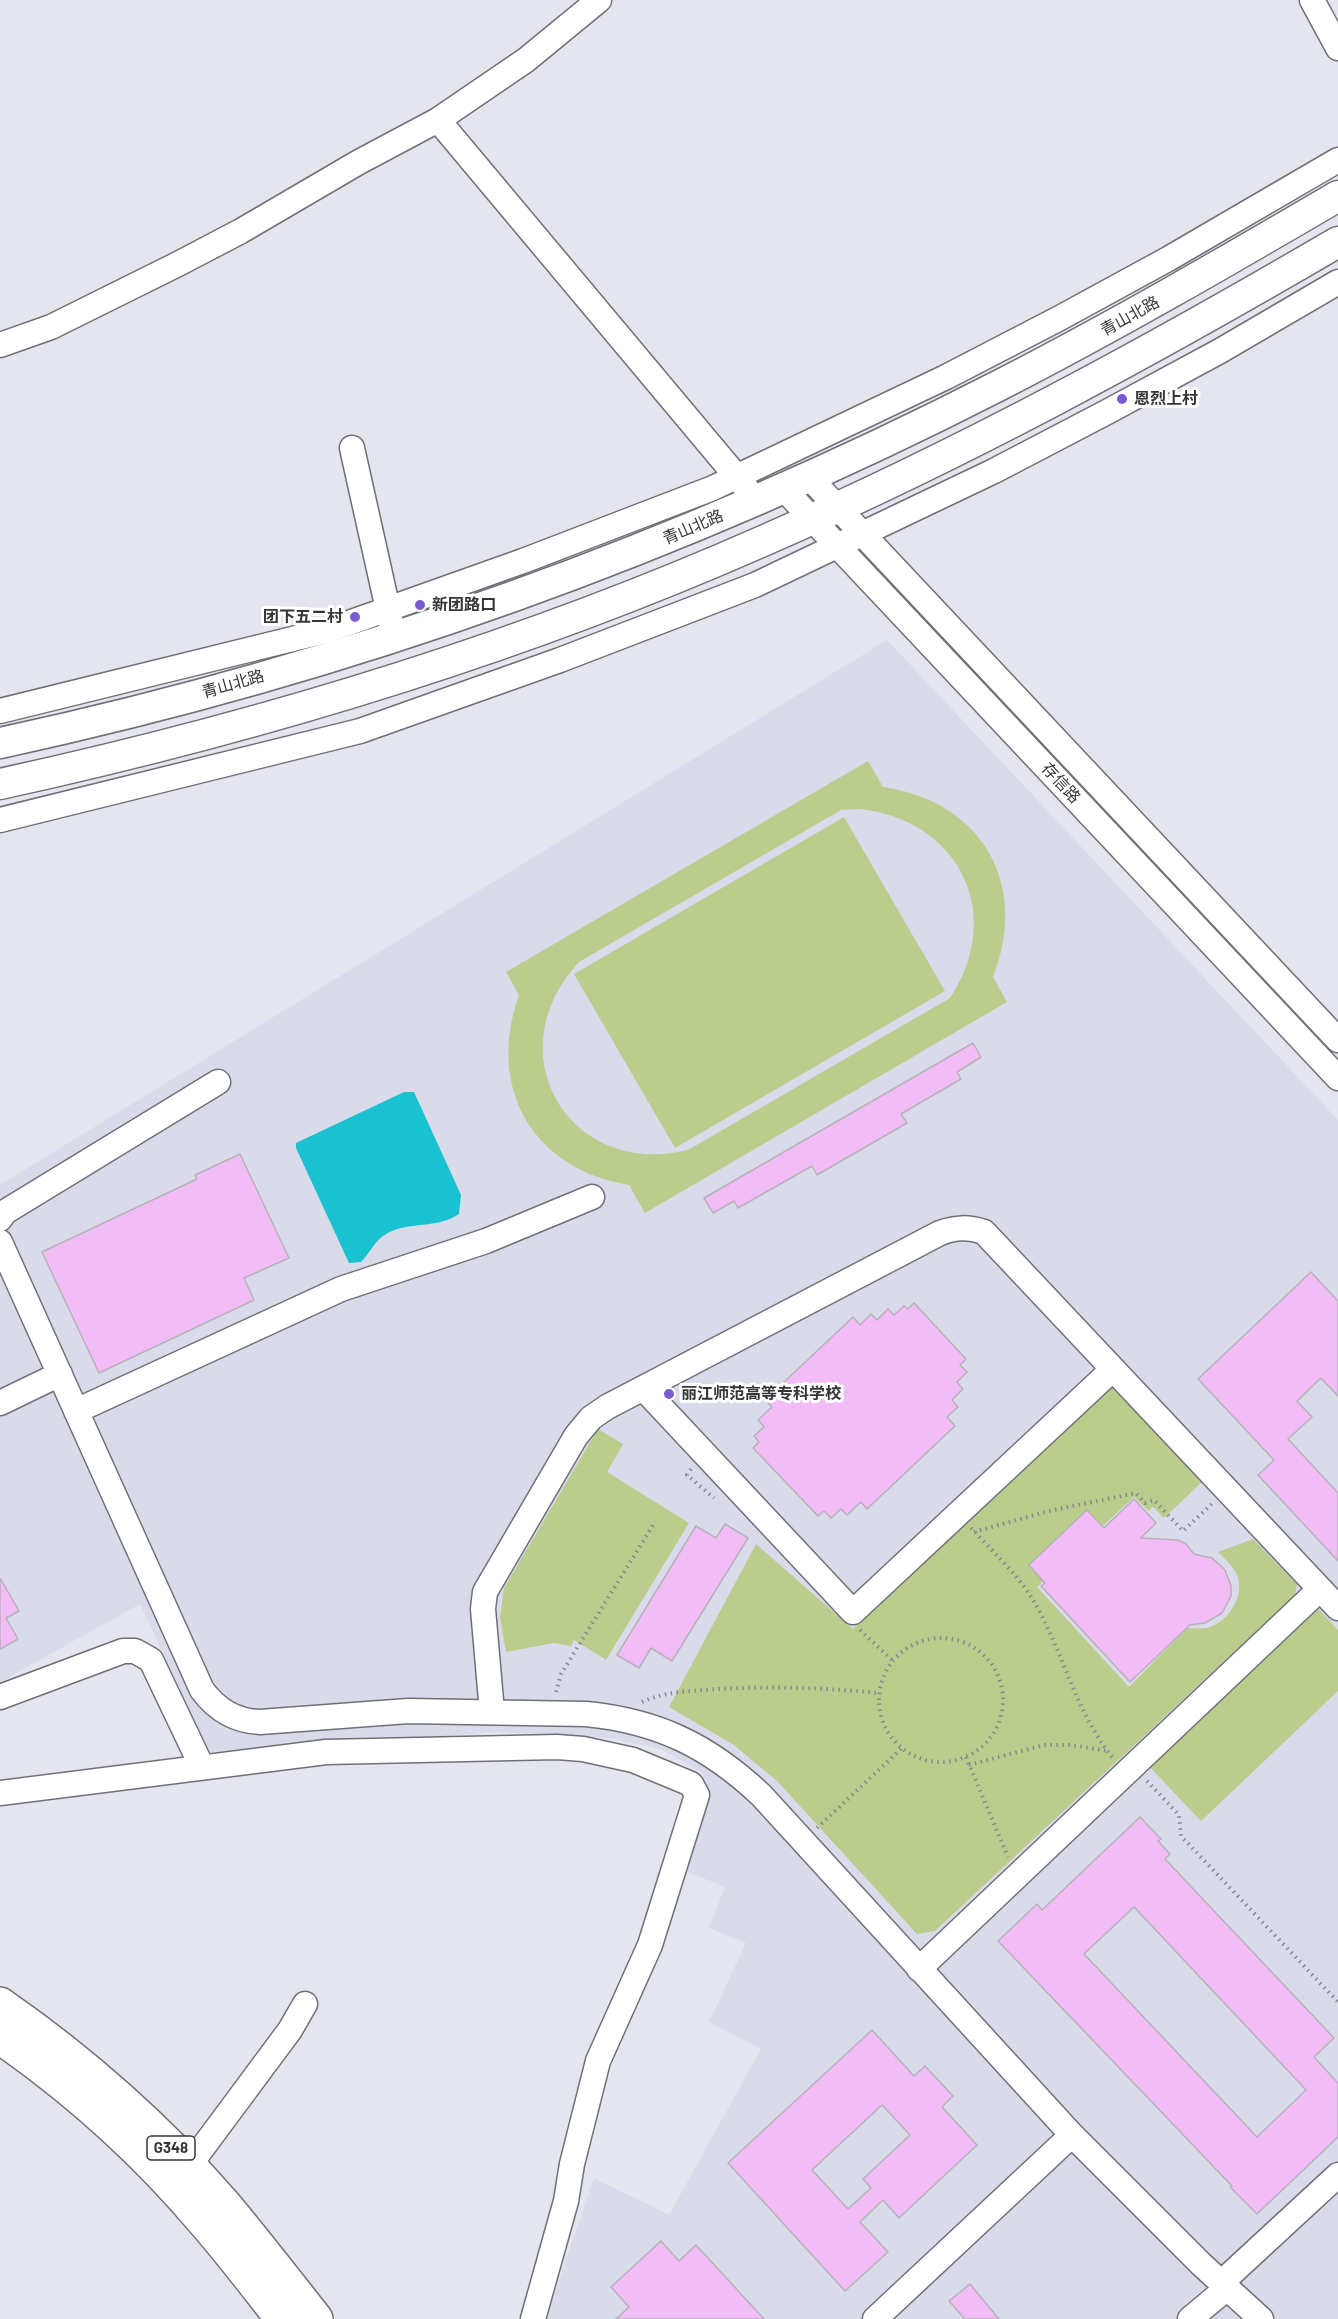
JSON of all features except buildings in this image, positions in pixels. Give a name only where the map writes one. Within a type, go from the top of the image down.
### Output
[{"type":"highway","name":"G348","points":[[0,2004],[60,2048],[126,2104],[189,2166],[225,2205],[316,2319]]},
{"type":"highway","name":"G348","points":[[0,2037],[76,2096],[141,2156],[205,2223],[282,2319]]},
{"type":"main road","name":"青山北路","points":[[0,743],[190,696],[391,623],[576,574],[666,539],[757,500],[959,405],[1089,338],[1338,196]]},
{"type":"main road","points":[[0,784],[201,735],[454,660],[601,608],[682,576],[825,513],[1019,420],[1098,379],[1338,243]]},
{"type":"street","points":[[0,345],[51,327],[168,270],[438,120],[526,60],[599,0]]},
{"type":"street","points":[[1312,0],[1338,48]]},
{"type":"street","points":[[438,120],[757,500]]},
{"type":"street","points":[[0,711],[329,630],[391,623],[597,533],[737,477],[935,382],[1168,259],[1338,160]]},
{"type":"street","points":[[0,820],[360,731],[754,585],[864,535],[994,471],[1220,351],[1338,282]]},
{"type":"street","points":[[352,448],[391,623]]},
{"type":"street","name":"存信路","points":[[796,482],[825,513],[864,535],[1338,1040]]},
{"type":"street","name":"存信路","points":[[825,513],[838,547],[1338,1078]]},
{"type":"street","points":[[2,1213],[218,1082]]},
{"type":"street","points":[[76,1411],[341,1289],[486,1241],[592,1197]]},
{"type":"street","points":[[492,1712],[483,1609],[485,1592],[583,1427],[591,1418],[607,1407],[940,1233],[962,1227],[984,1232],[1338,1608]]},
{"type":"street","points":[[0,1242],[202,1690],[219,1708],[239,1719],[260,1722],[408,1712],[550,1713],[610,1716],[658,1728],[703,1749],[743,1778],[1072,2135],[1224,2286],[1261,2319]]},
{"type":"street","points":[[643,1388],[853,1612],[1113,1369]]},
{"type":"street","points":[[0,1403],[60,1374]]},
{"type":"street","points":[[919,1969],[1320,1589]]},
{"type":"street","points":[[0,1697],[123,1651],[141,1653],[151,1660],[202,1767]]},
{"type":"street","points":[[0,1792],[326,1752],[557,1747],[583,1749],[633,1760],[691,1784],[697,1795],[650,1945],[598,2061],[575,2152],[566,2201],[533,2319]]},
{"type":"street","points":[[189,2166],[290,2030],[305,2004]]},
{"type":"street","points":[[875,2319],[1072,2135]]},
{"type":"street","points":[[1190,2319],[1338,2175]]},
{"type":"path","points":[[974,1532],[1049,1511],[1136,1493],[1145,1503],[1154,1500],[1182,1531],[1227,1490]]},
{"type":"path","points":[[958,1514],[1019,1581],[1035,1603],[1075,1688],[1086,1718],[1108,1751],[1179,1815],[1181,1836],[1338,2002]]},
{"type":"path","points":[[550,1713],[561,1674],[655,1522]]},
{"type":"path","points":[[947,1638],[967,1643],[979,1650],[989,1660],[999,1678],[1003,1699],[1002,1713],[990,1738],[981,1748],[966,1757],[942,1762],[914,1756],[902,1748],[884,1725],[880,1712],[879,1693],[885,1672],[892,1660],[913,1644],[926,1639],[947,1638]]},
{"type":"path","points":[[610,1716],[658,1695],[701,1690],[789,1687],[879,1693]]},
{"type":"path","points":[[969,1765],[1044,1745],[1071,1745],[1108,1751]]},
{"type":"path","points":[[803,1841],[902,1748]]},
{"type":"path","points":[[966,1757],[1016,1878]]},
{"type":"shaded area","name":"丽江师范高等专科学校","points":[[887,640],[1338,1120],[1338,2319],[546,2319],[594,2178],[669,2215],[761,2049],[709,2022],[746,1943],[709,1928],[725,1887],[686,1871],[704,1774],[661,1749],[609,1738],[501,1732],[210,1752],[140,1604],[0,1682],[0,1185]]},
{"type":"green space","points":[[868,761],[883,787],[918,795],[947,810],[971,829],[989,853],[1001,880],[1005,910],[1003,943],[993,977],[1007,1002],[645,1213],[629,1185],[595,1176],[566,1162],[543,1142],[525,1118],[514,1091],[509,1061],[510,1029],[519,995],[506,972]],"holes":[[[860,809],[895,817],[924,831],[947,851],[963,876],[972,904],[973,935],[966,966],[950,998],[688,1150],[645,1154],[609,1146],[579,1127],[557,1101],[545,1069],[544,1033],[555,997],[579,962],[841,810]]]},
{"type":"green space","points":[[844,817],[945,991],[675,1148],[574,974]]},
{"type":"green space","points":[[1109,1382],[1203,1481],[1164,1518],[1153,1507],[1149,1511],[1134,1497],[1037,1587],[1129,1687],[1187,1628],[1204,1628],[1214,1625],[1222,1621],[1233,1607],[1237,1599],[1239,1581],[1232,1567],[1218,1552],[1253,1539],[1297,1584],[1295,1595],[935,1931],[917,1934],[778,1782],[734,1745],[669,1707],[756,1544],[853,1629]]},
{"type":"green space","points":[[598,1429],[623,1444],[607,1472],[689,1523],[606,1660],[574,1640],[571,1646],[554,1643],[506,1652],[500,1617],[504,1588]]},
{"type":"green space","points":[[1314,1604],[1338,1630],[1338,1691],[1201,1821],[1146,1763]]},
{"type":"water","points":[[404,1092],[414,1092],[461,1195],[459,1214],[442,1222],[404,1228],[386,1234],[361,1262],[349,1263],[296,1148],[296,1143]]},
{"type":"place","name":"恩烈上村","points":[[1122,399]]},
{"type":"place","name":"新团路口","points":[[420,605]]},
{"type":"place","name":"团下五二村","points":[[355,617]]},
{"type":"place","name":"丽江师范高等专科学校","points":[[669,1394]]}]
